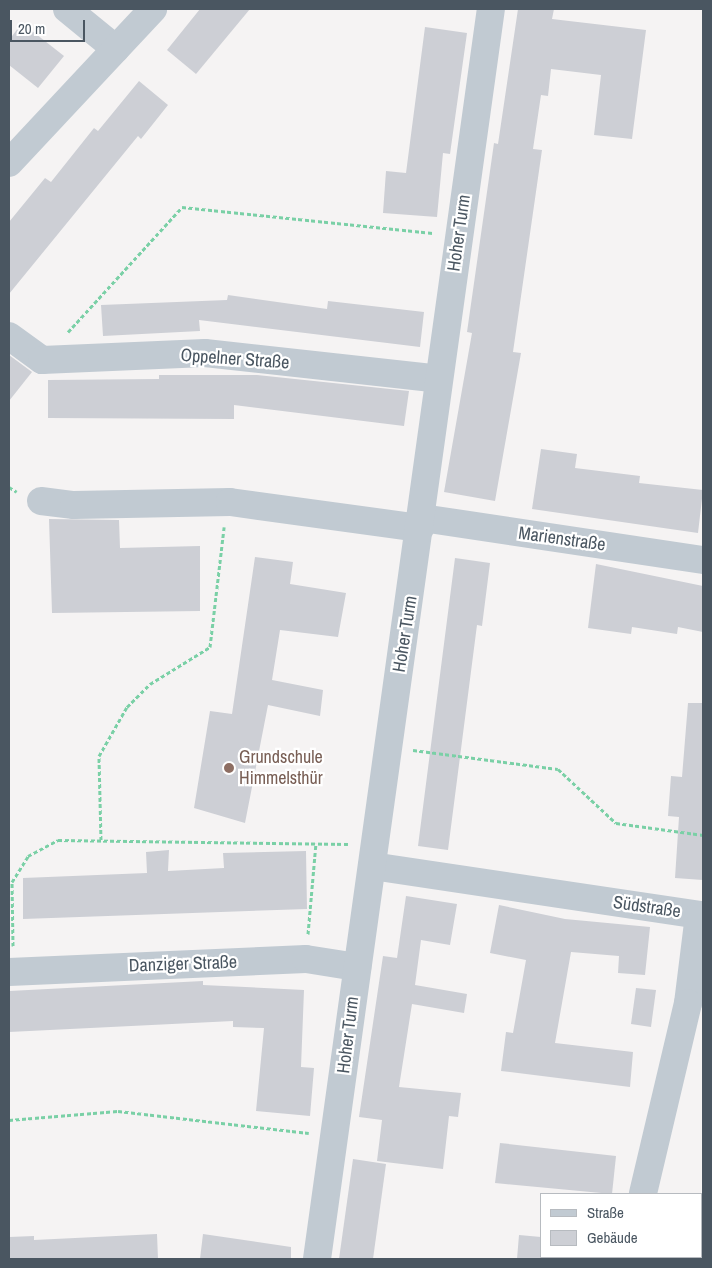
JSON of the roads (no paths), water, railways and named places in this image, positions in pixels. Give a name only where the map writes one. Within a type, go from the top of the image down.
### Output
[{"type":"street","points":[[67,9],[116,49]]},
{"type":"street","points":[[9,163],[153,9]]},
{"type":"street","name":"Hoher Turm","points":[[317,1259],[421,523],[439,379],[491,9]]},
{"type":"street","name":"Oppelner Straße","points":[[9,336],[42,360],[205,353],[439,379]]},
{"type":"street","name":"Marienstraße","points":[[40,501],[74,505],[230,502],[421,523],[703,560]]},
{"type":"street","name":"Südstraße","points":[[372,866],[699,915],[688,1003],[643,1193]]},
{"type":"street","name":"Danziger Straße","points":[[11,972],[306,959],[357,967]]},
{"type":"place","name":"Grundschule Himmelsthür","points":[[229,768]]}]
